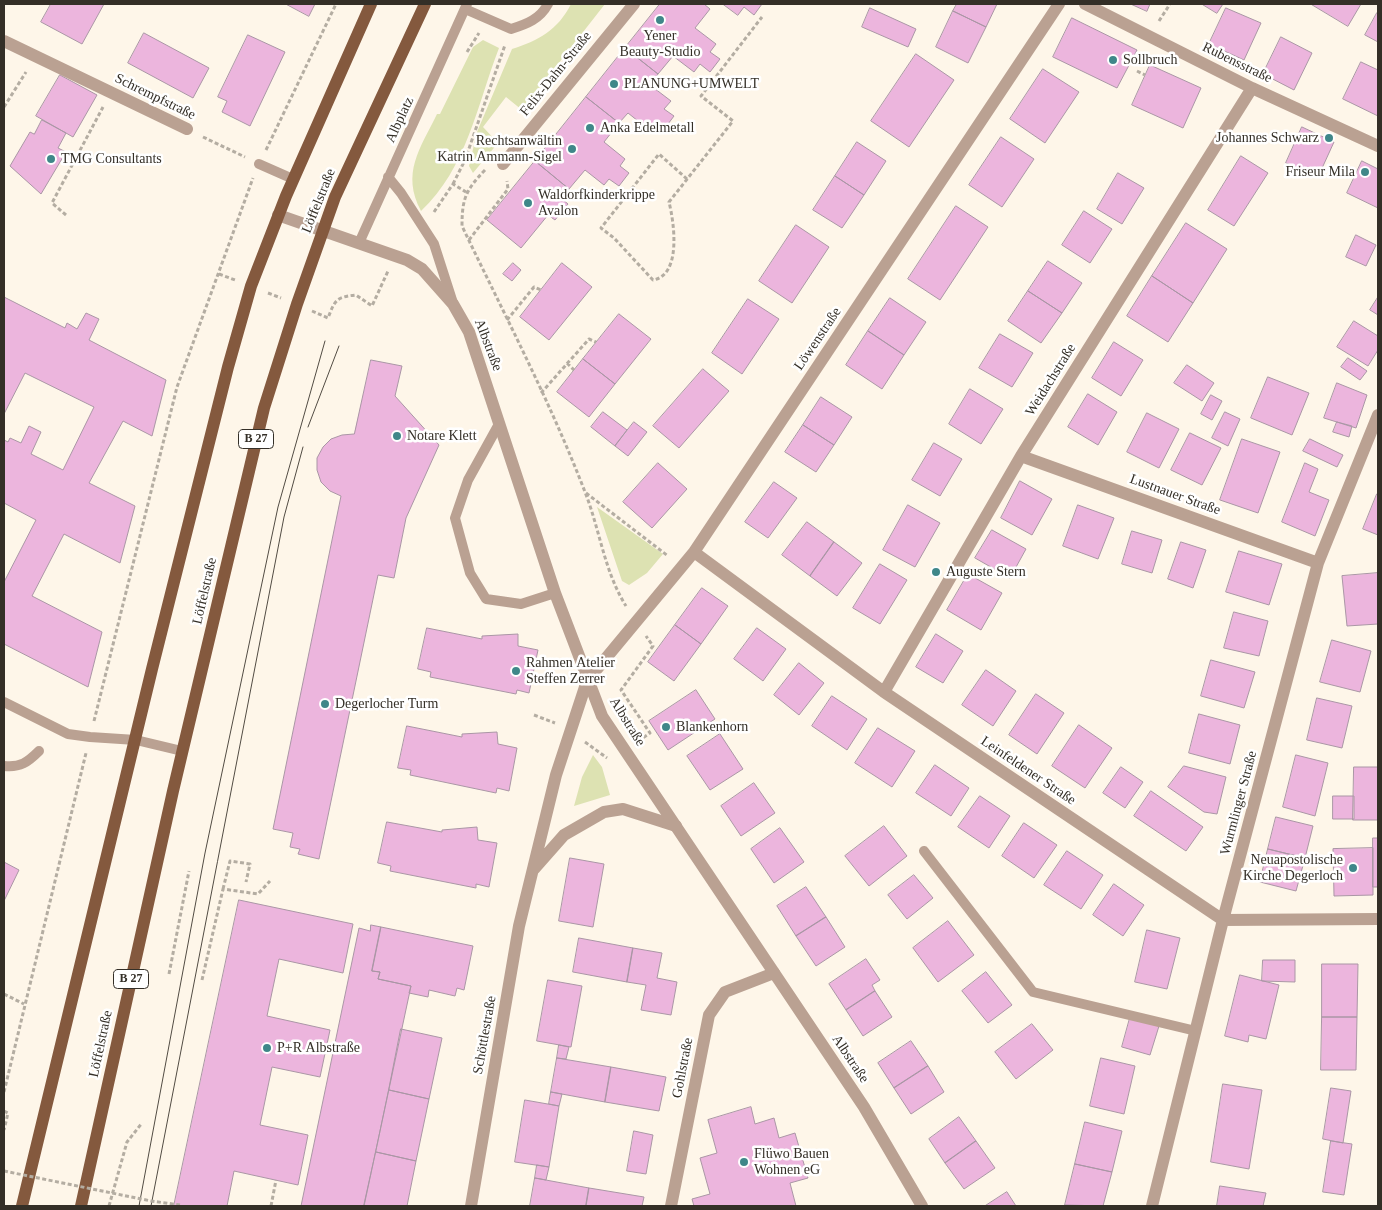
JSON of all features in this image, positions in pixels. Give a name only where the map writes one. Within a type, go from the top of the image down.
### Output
[{"type":"main road","points":[[22,1206],[152,669],[228,367],[251,286],[293,179],[371,4]]},
{"type":"main road","name":"Löffelstraße","points":[[80,1206],[182,752],[264,408],[322,231],[335,198],[425,4]]},
{"type":"street","name":"Felix-Dahn-Straße","points":[[503,164],[634,4]]},
{"type":"street","name":"Löwenstraße","points":[[588,681],[694,552],[1059,4]]},
{"type":"street","name":"Rubensstraße","points":[[1085,4],[1252,88],[1378,146]]},
{"type":"street","name":"Schrempfstraße","points":[[4,41],[187,129]]},
{"type":"street","name":"Weidachstraße","points":[[884,692],[1021,456],[1252,88]]},
{"type":"street","name":"Albstraße","points":[[278,215],[395,255],[422,269],[453,304],[469,332],[481,364],[499,424],[556,593],[602,716],[864,1107],[922,1206]]},
{"type":"street","name":"Wurmlinger Straße","points":[[1152,1206],[1223,920],[1318,563],[1378,416]]},
{"type":"street","name":"Lustnauer Straße","points":[[1021,456],[1318,563]]},
{"type":"street","name":"Leinfeldener Straße","points":[[694,552],[884,692],[1223,920]]},
{"type":"street","name":"Schöttlestraße","points":[[471,1206],[519,926],[556,775],[588,681]]},
{"type":"street","name":"Schöttlestraße","points":[[533,870],[564,834],[604,812],[623,809],[676,826]]},
{"type":"street","points":[[1223,920],[1378,919]]},
{"type":"street","name":"Gohlstraße","points":[[671,1206],[709,1015],[725,992],[774,973]]},
{"type":"lane","points":[[511,29],[528,24],[543,13],[548,4]]},
{"type":"lane","name":"Albplatz","points":[[359,243],[466,6],[511,29]]},
{"type":"lane","points":[[259,164],[293,179]]},
{"type":"lane","points":[[388,177],[401,193],[434,244],[453,304]]},
{"type":"lane","points":[[499,424],[468,480],[455,518],[470,573],[486,599],[521,604],[556,593]]},
{"type":"lane","points":[[4,702],[68,734],[90,738],[136,740],[182,752]]},
{"type":"lane","points":[[4,766],[14,767],[28,762],[38,750]]},
{"type":"lane","points":[[924,851],[1033,992],[1196,1030]]},
{"type":"path","points":[[4,1092],[24,1004],[177,387],[259,164],[336,4]]},
{"type":"path","points":[[687,179],[659,154],[601,228],[614,238],[653,280],[659,279],[666,274],[676,237],[669,202],[734,121],[701,96],[762,17]]},
{"type":"path","points":[[453,184],[465,160],[511,29]]},
{"type":"path","points":[[4,107],[36,56]]},
{"type":"path","points":[[1137,71],[1145,75]]},
{"type":"path","points":[[66,216],[52,203],[111,92]]},
{"type":"path","name":"Schrempfstraße","points":[[187,129],[259,164]]},
{"type":"path","points":[[469,240],[508,189],[503,164],[488,167],[466,192],[462,204],[462,226],[541,393],[585,493],[615,588],[653,646],[622,690],[650,733],[626,750]]},
{"type":"path","points":[[507,320],[534,287],[541,290]]},
{"type":"path","points":[[541,393],[589,339],[596,342]]},
{"type":"path","points":[[568,363],[574,370]]},
{"type":"path","points":[[585,493],[682,567]]},
{"type":"path","points":[[202,980],[230,861],[250,864],[246,882]]},
{"type":"path","points":[[169,974],[189,872]]},
{"type":"path","points":[[223,889],[258,894],[270,881]]},
{"type":"path","points":[[4,994],[24,1004]]},
{"type":"path","points":[[4,1130],[6,1112]]},
{"type":"path","points":[[109,1206],[111,1193],[127,1142],[142,1123]]},
{"type":"path","points":[[4,1171],[180,1206]]},
{"type":"path","points":[[271,1206],[276,1180]]},
{"type":"green space","points":[[571,4],[605,4],[522,110],[506,97],[483,127],[498,143],[473,173],[469,166],[477,132],[512,49],[539,38],[553,28]]},
{"type":"green space","points":[[483,40],[499,48],[469,135],[450,175],[437,194],[421,211],[415,197],[413,185],[415,161],[437,114],[440,114],[473,47]]},
{"type":"green space","points":[[597,507],[663,554],[647,573],[629,585],[622,581]]},
{"type":"green space","points":[[593,755],[602,767],[610,795],[574,806],[582,777]]},
{"type":"building","points":[[51,4],[104,4],[82,44],[41,22]]},
{"type":"building","points":[[286,4],[315,4],[309,16]]},
{"type":"building","points":[[660,4],[704,4],[710,9],[695,28],[716,44],[710,52],[720,59],[710,72],[700,64],[694,72],[673,56],[658,74],[625,48]]},
{"type":"building","points":[[723,4],[762,4],[754,15],[744,7],[738,15]]},
{"type":"building","points":[[957,4],[997,4],[986,27],[953,11]]},
{"type":"building","points":[[1131,4],[1150,4],[1147,11]]},
{"type":"building","points":[[1202,4],[1223,4],[1217,13]]},
{"type":"building","points":[[1311,4],[1361,4],[1348,26]]},
{"type":"building","points":[[870,8],[916,29],[908,47],[862,27]]},
{"type":"building","points":[[1226,8],[1261,23],[1244,60],[1209,44]]},
{"type":"building","points":[[953,11],[986,27],[968,63],[936,47]]},
{"type":"building","points":[[1378,14],[1378,42],[1365,35]]},
{"type":"building","points":[[1072,18],[1137,50],[1117,88],[1053,57]]},
{"type":"building","points":[[144,33],[209,68],[193,98],[128,63]]},
{"type":"building","points":[[248,35],[285,52],[250,126],[222,112],[227,101],[218,97]]},
{"type":"building","points":[[1281,37],[1312,53],[1294,90],[1263,74]]},
{"type":"building","points":[[625,48],[658,74],[650,85],[671,101],[664,109],[674,116],[665,128],[655,121],[648,129],[628,113],[619,123],[586,97]]},
{"type":"building","points":[[916,54],[954,80],[909,147],[871,121]]},
{"type":"building","points":[[1361,62],[1378,70],[1378,116],[1343,99]]},
{"type":"building","points":[[1150,65],[1201,88],[1183,128],[1132,105]]},
{"type":"building","points":[[1043,69],[1079,92],[1045,143],[1010,119]]},
{"type":"building","points":[[60,75],[97,95],[73,137],[36,116]]},
{"type":"building","points":[[586,97],[619,123],[604,142],[625,159],[620,166],[629,173],[619,186],[609,179],[604,185],[585,170],[569,189],[535,161]]},
{"type":"building","points":[[42,120],[66,133],[58,148],[66,152],[41,194],[10,166],[30,132],[34,134]]},
{"type":"building","points":[[1302,127],[1334,142],[1318,177],[1286,163]]},
{"type":"building","points":[[1001,137],[1034,159],[1002,207],[969,185]]},
{"type":"building","points":[[857,142],[886,161],[864,195],[835,176]]},
{"type":"building","points":[[1241,156],[1268,173],[1234,226],[1208,210]]},
{"type":"building","points":[[535,161],[569,189],[562,199],[568,204],[555,220],[548,215],[521,248],[487,220]]},
{"type":"building","points":[[1362,161],[1378,169],[1378,208],[1347,193]]},
{"type":"building","points":[[1118,173],[1144,188],[1122,224],[1097,209]]},
{"type":"building","points":[[835,176],[864,195],[842,228],[813,210]]},
{"type":"building","points":[[956,206],[988,227],[940,300],[908,279]]},
{"type":"building","points":[[1084,211],[1112,229],[1090,263],[1062,245]]},
{"type":"building","points":[[1186,223],[1227,249],[1193,303],[1152,276]]},
{"type":"building","points":[[796,225],[829,247],[792,303],[759,281]]},
{"type":"building","points":[[1356,235],[1376,245],[1366,266],[1346,257]]},
{"type":"building","points":[[1048,261],[1082,283],[1062,313],[1028,291]]},
{"type":"building","points":[[513,263],[521,270],[512,281],[503,274]]},
{"type":"building","points":[[562,263],[592,287],[549,340],[520,317]]},
{"type":"building","points":[[1152,276],[1193,303],[1168,342],[1127,316]]},
{"type":"building","points":[[1028,291],[1062,313],[1041,343],[1008,321]]},
{"type":"building","points":[[4,297],[65,328],[67,323],[77,329],[86,313],[99,319],[89,340],[166,380],[152,436],[123,421],[89,483],[135,506],[120,563],[64,534],[32,596],[102,632],[88,687],[4,644],[4,582],[36,520],[4,503],[4,440],[8,442],[10,438],[21,443],[29,426],[41,432],[31,454],[63,470],[94,407],[25,373],[4,414]]},
{"type":"building","points":[[1378,297],[1378,315],[1370,310]]},
{"type":"building","points":[[890,298],[926,322],[904,355],[868,331]]},
{"type":"building","points":[[748,299],[779,319],[742,374],[712,353]]},
{"type":"building","points":[[619,314],[651,339],[615,384],[583,359]]},
{"type":"building","points":[[1354,321],[1378,336],[1378,350],[1368,366],[1337,347]]},
{"type":"building","points":[[868,331],[904,355],[882,389],[846,365]]},
{"type":"building","points":[[1000,334],[1033,353],[1012,387],[979,368]]},
{"type":"building","points":[[1114,342],[1143,360],[1121,396],[1092,378]]},
{"type":"building","points":[[1348,358],[1367,371],[1360,380],[1341,367]]},
{"type":"building","points":[[583,359],[615,384],[589,417],[557,392]]},
{"type":"building","name":"Degerlocher Turm","points":[[371,360],[402,366],[395,396],[439,445],[406,518],[394,578],[378,575],[319,859],[298,854],[300,849],[290,847],[293,833],[273,829],[341,496],[330,491],[321,482],[317,470],[317,458],[323,447],[331,439],[342,435],[354,434]]},
{"type":"building","points":[[1187,365],[1214,383],[1202,401],[1174,383]]},
{"type":"building","points":[[703,369],[729,391],[679,448],[653,426]]},
{"type":"building","points":[[1268,377],[1309,393],[1292,435],[1251,418]]},
{"type":"building","points":[[1337,383],[1367,395],[1356,428],[1324,418]]},
{"type":"building","points":[[970,389],[1003,409],[981,444],[949,424]]},
{"type":"building","points":[[1088,394],[1117,412],[1098,445],[1068,427]]},
{"type":"building","points":[[1211,395],[1222,401],[1212,420],[1201,414]]},
{"type":"building","points":[[821,397],[852,417],[834,445],[803,425]]},
{"type":"building","points":[[603,412],[627,430],[615,446],[591,427]]},
{"type":"building","points":[[1225,412],[1240,419],[1228,446],[1212,438]]},
{"type":"building","points":[[1147,413],[1179,429],[1159,468],[1127,452]]},
{"type":"building","points":[[634,422],[647,432],[628,456],[615,446]]},
{"type":"building","points":[[1337,422],[1352,426],[1349,437],[1333,432]]},
{"type":"building","points":[[803,425],[834,445],[816,472],[785,452]]},
{"type":"building","points":[[1190,433],[1221,448],[1202,485],[1171,470]]},
{"type":"building","points":[[1242,439],[1280,452],[1258,513],[1220,500]]},
{"type":"building","points":[[1310,439],[1343,455],[1337,467],[1303,451]]},
{"type":"building","points":[[934,443],[962,459],[940,496],[912,480]]},
{"type":"building","points":[[658,463],[687,489],[652,528],[623,502]]},
{"type":"building","points":[[1305,463],[1318,469],[1309,492],[1329,500],[1315,536],[1282,522]]},
{"type":"building","points":[[1020,481],[1052,499],[1032,535],[1001,518]]},
{"type":"building","points":[[774,482],[797,498],[768,538],[745,522]]},
{"type":"building","points":[[1378,494],[1378,535],[1363,529]]},
{"type":"building","points":[[908,505],[940,523],[915,567],[883,550]]},
{"type":"building","points":[[1078,505],[1114,518],[1098,559],[1063,546]]},
{"type":"building","points":[[807,522],[834,542],[810,576],[782,555]]},
{"type":"building","points":[[992,530],[1026,549],[1010,578],[975,558]]},
{"type":"building","points":[[1132,531],[1162,540],[1152,573],[1122,564]]},
{"type":"building","points":[[834,542],[862,563],[837,596],[810,576]]},
{"type":"building","points":[[1181,542],[1206,550],[1193,588],[1168,579]]},
{"type":"building","points":[[1239,551],[1282,564],[1269,605],[1226,592]]},
{"type":"building","points":[[880,564],[907,580],[880,624],[853,608]]},
{"type":"building","points":[[1378,573],[1378,624],[1347,626],[1342,576]]},
{"type":"building","points":[[968,574],[1002,593],[981,630],[947,610]]},
{"type":"building","points":[[702,588],[728,606],[701,644],[675,625]]},
{"type":"building","points":[[1234,612],[1268,621],[1259,656],[1224,648]]},
{"type":"building","points":[[675,625],[701,644],[674,681],[648,662]]},
{"type":"building","points":[[427,628],[482,639],[482,636],[518,634],[518,646],[538,650],[529,693],[517,690],[516,694],[430,677],[431,672],[418,669]]},
{"type":"building","points":[[757,628],[786,649],[763,681],[734,659]]},
{"type":"building","points":[[936,634],[963,651],[943,683],[916,667]]},
{"type":"building","points":[[1332,640],[1371,651],[1360,692],[1320,682]]},
{"type":"building","points":[[1211,660],[1255,672],[1244,708],[1201,696]]},
{"type":"building","points":[[799,663],[824,683],[799,715],[774,695]]},
{"type":"building","points":[[986,670],[1016,691],[993,726],[962,705]]},
{"type":"building","points":[[696,690],[715,719],[668,750],[649,721]]},
{"type":"building","points":[[1036,694],[1064,713],[1037,754],[1009,735]]},
{"type":"building","points":[[832,696],[867,719],[847,750],[812,726]]},
{"type":"building","points":[[1317,698],[1352,706],[1342,748],[1307,740]]},
{"type":"building","points":[[1199,714],[1240,725],[1230,764],[1189,753]]},
{"type":"building","points":[[1079,725],[1112,748],[1085,788],[1052,766]]},
{"type":"building","points":[[407,726],[462,737],[462,734],[497,732],[498,744],[517,748],[509,791],[497,788],[496,793],[410,775],[411,770],[398,768]]},
{"type":"building","points":[[878,728],[915,751],[892,787],[855,763]]},
{"type":"building","points":[[720,734],[743,769],[710,790],[687,756]]},
{"type":"building","points":[[1296,755],[1328,763],[1315,816],[1283,807]]},
{"type":"building","points":[[935,765],[969,788],[951,816],[916,793]]},
{"type":"building","points":[[1184,766],[1226,777],[1217,814],[1204,812],[1168,787]]},
{"type":"building","points":[[1121,767],[1143,782],[1125,808],[1103,793]]},
{"type":"building","points":[[1354,767],[1378,767],[1378,820],[1353,820]]},
{"type":"building","points":[[754,783],[775,813],[741,836],[721,806]]},
{"type":"building","points":[[1151,791],[1203,827],[1186,851],[1134,816]]},
{"type":"building","points":[[980,796],[1010,816],[989,848],[958,827]]},
{"type":"building","points":[[1333,796],[1354,796],[1354,819],[1333,819]]},
{"type":"building","points":[[1276,817],[1313,826],[1305,858],[1268,849]]},
{"type":"building","points":[[387,822],[442,832],[442,830],[477,827],[478,840],[497,843],[489,887],[476,884],[476,888],[390,871],[391,866],[378,863]]},
{"type":"building","points":[[1024,823],[1057,845],[1034,878],[1002,856]]},
{"type":"building","points":[[884,826],[907,856],[869,886],[845,856]]},
{"type":"building","points":[[780,828],[804,862],[774,883],[751,849]]},
{"type":"building","points":[[1373,838],[1378,838],[1378,887],[1373,887]]},
{"type":"building","name":"Neuapostolische Kirche Degerloch","points":[[1373,848],[1373,895],[1334,896],[1333,849]]},
{"type":"building","points":[[1268,849],[1305,858],[1296,891],[1260,882]]},
{"type":"building","points":[[1067,851],[1103,875],[1081,909],[1044,885]]},
{"type":"building","points":[[570,858],[604,864],[593,927],[559,921]]},
{"type":"building","points":[[4,862],[19,870],[4,901]]},
{"type":"building","points":[[914,875],[933,898],[907,919],[888,895]]},
{"type":"building","points":[[1114,884],[1144,905],[1123,936],[1093,915]]},
{"type":"building","points":[[806,887],[826,917],[796,936],[777,906]]},
{"type":"building","name":"P+R Albstraße","points":[[239,900],[353,924],[343,973],[279,959],[267,1016],[330,1030],[320,1077],[272,1067],[260,1125],[308,1135],[298,1185],[234,1171],[227,1206],[174,1206]]},
{"type":"building","points":[[826,917],[845,947],[816,966],[796,936]]},
{"type":"building","points":[[948,921],[974,955],[938,982],[913,948]]},
{"type":"building","points":[[371,925],[381,927],[372,971],[380,972],[378,979],[411,986],[364,1206],[301,1206],[359,928],[370,931]]},
{"type":"building","points":[[381,927],[473,946],[464,990],[457,988],[455,996],[429,990],[428,997],[409,993],[411,986],[378,979],[380,972],[372,971]]},
{"type":"building","points":[[1147,930],[1180,938],[1167,989],[1135,982]]},
{"type":"building","points":[[579,938],[633,948],[627,982],[573,972]]},
{"type":"building","points":[[633,948],[662,953],[657,978],[677,982],[671,1015],[641,1010],[646,985],[627,982]]},
{"type":"building","points":[[866,959],[880,980],[872,985],[875,991],[846,1010],[829,984]]},
{"type":"building","points":[[1263,960],[1295,960],[1295,982],[1262,981]]},
{"type":"building","points":[[1322,964],[1358,964],[1357,1017],[1322,1017]]},
{"type":"building","points":[[986,972],[1012,1005],[988,1023],[962,991]]},
{"type":"building","points":[[1240,975],[1279,985],[1266,1039],[1249,1035],[1248,1042],[1225,1036]]},
{"type":"building","points":[[548,980],[582,986],[571,1047],[537,1041]]},
{"type":"building","points":[[875,991],[892,1017],[863,1036],[846,1010]]},
{"type":"building","points":[[1322,1017],[1357,1017],[1356,1070],[1321,1070]]},
{"type":"building","points":[[1130,1018],[1159,1026],[1150,1055],[1122,1047]]},
{"type":"building","points":[[1032,1024],[1053,1050],[1016,1079],[995,1052]]},
{"type":"building","points":[[401,1029],[442,1038],[429,1099],[389,1090]]},
{"type":"building","points":[[911,1041],[928,1066],[894,1088],[878,1063]]},
{"type":"building","points":[[559,1045],[569,1047],[566,1059],[557,1058]]},
{"type":"building","points":[[557,1058],[611,1067],[605,1102],[551,1092]]},
{"type":"building","points":[[1101,1058],[1135,1066],[1124,1114],[1090,1106]]},
{"type":"building","points":[[928,1066],[944,1092],[911,1114],[894,1088]]},
{"type":"building","points":[[611,1067],[666,1077],[659,1111],[605,1102]]},
{"type":"building","points":[[1223,1084],[1262,1090],[1249,1169],[1211,1162]]},
{"type":"building","points":[[1331,1088],[1351,1091],[1343,1143],[1323,1139]]},
{"type":"building","points":[[389,1090],[429,1099],[416,1161],[376,1152]]},
{"type":"building","points":[[551,1092],[562,1094],[559,1106],[549,1104]]},
{"type":"building","points":[[525,1100],[559,1106],[549,1167],[515,1162]]},
{"type":"building","points":[[751,1107],[755,1124],[774,1118],[779,1138],[795,1133],[808,1178],[790,1183],[796,1206],[694,1206],[692,1199],[710,1194],[700,1158],[717,1153],[708,1120]]},
{"type":"building","points":[[959,1117],[976,1141],[945,1163],[929,1139]]},
{"type":"building","points":[[1085,1122],[1122,1131],[1112,1172],[1075,1164]]},
{"type":"building","points":[[634,1131],[653,1135],[646,1174],[627,1171]]},
{"type":"building","points":[[976,1141],[995,1168],[964,1189],[945,1163]]},
{"type":"building","points":[[1331,1141],[1352,1144],[1344,1195],[1323,1192]]},
{"type":"building","points":[[376,1152],[416,1161],[407,1206],[364,1206]]},
{"type":"building","points":[[1075,1164],[1112,1172],[1103,1206],[1065,1205]]},
{"type":"building","points":[[537,1165],[549,1167],[546,1180],[535,1178]]},
{"type":"building","points":[[535,1178],[589,1188],[586,1206],[530,1206]]},
{"type":"building","points":[[1220,1186],[1266,1193],[1263,1206],[1217,1206]]},
{"type":"building","points":[[589,1188],[644,1197],[642,1206],[586,1206]]},
{"type":"building","points":[[1007,1192],[1016,1206],[985,1206]]},
{"type":"tram line","points":[[139,1206],[205,853],[278,507],[325,341]]},
{"type":"tram line","points":[[308,427],[339,346]]},
{"type":"tram line","points":[[151,1206],[284,517],[303,447]]},
{"type":"place","name":"Yener Beauty-Studio","points":[[660,20]]},
{"type":"place","name":"Sollbruch","points":[[1113,60]]},
{"type":"place","name":"PLANUNG+UMWELT","points":[[614,84]]},
{"type":"place","name":"Anka Edelmetall","points":[[590,128]]},
{"type":"place","name":"Johannes Schwarz","points":[[1329,138]]},
{"type":"place","name":"Rechtsanwältin Katrin Ammann-Sigel","points":[[572,149]]},
{"type":"place","name":"TMG Consultants","points":[[51,159]]},
{"type":"place","name":"Friseur Mila","points":[[1365,172]]},
{"type":"place","name":"Waldorfkinderkrippe Avalon","points":[[528,203]]},
{"type":"place","name":"Notare Klett","points":[[397,436]]},
{"type":"place","name":"Auguste Stern","points":[[936,572]]},
{"type":"place","name":"Rahmen Atelier Steffen Zerrer","points":[[516,671]]},
{"type":"place","name":"Degerlocher Turm","points":[[325,704]]},
{"type":"place","name":"Blankenhorn","points":[[666,727]]},
{"type":"place","name":"Neuapostolische Kirche Degerloch","points":[[1353,868]]},
{"type":"place","name":"P+R Albstraße","points":[[267,1048]]},
{"type":"place","name":"Flüwo Bauen Wohnen eG","points":[[744,1162]]}]
